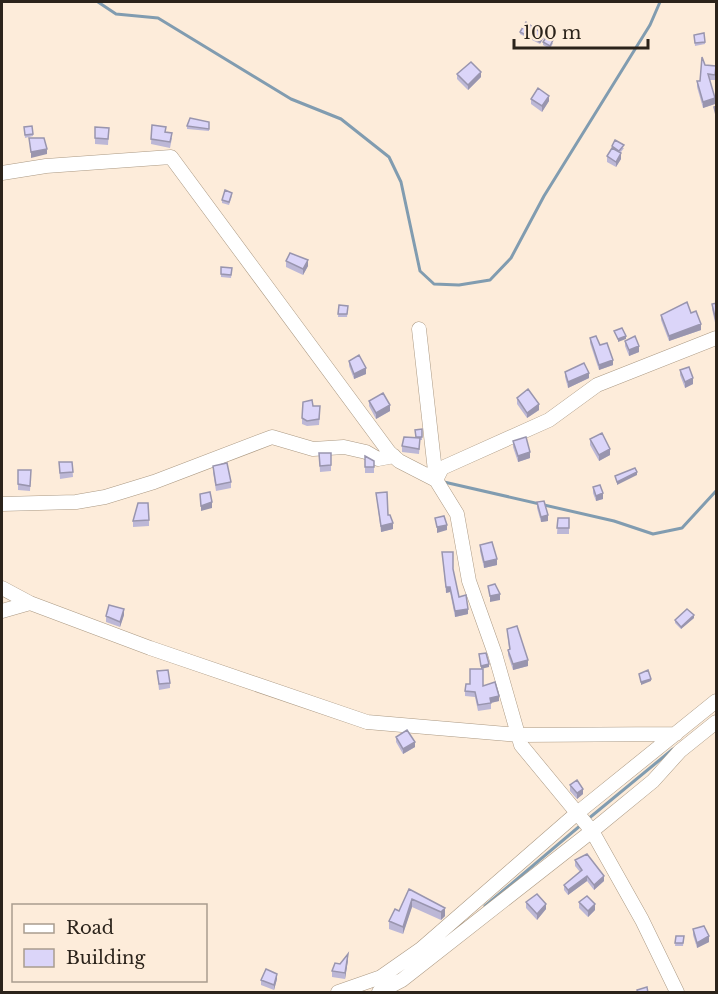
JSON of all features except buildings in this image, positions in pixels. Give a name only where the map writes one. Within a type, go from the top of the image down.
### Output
[{"type":"street","points":[[2,173],[46,166],[171,157],[394,456],[436,480]]},
{"type":"street","points":[[419,329],[436,480],[457,514],[469,581],[495,654],[525,753],[592,831],[642,920],[677,993]]},
{"type":"street","points":[[436,480],[442,468],[549,420],[597,385],[717,338]]},
{"type":"street","points":[[2,504],[76,502],[105,496],[154,482],[272,438],[313,448],[344,447],[366,452],[378,459],[394,456]]},
{"type":"street","points":[[2,588],[30,603],[367,722],[519,735],[676,734]]},
{"type":"street","points":[[2,611],[30,603]]},
{"type":"street","points":[[338,993],[381,977],[421,949],[717,701]]},
{"type":"street","points":[[379,993],[402,980],[592,831],[653,781],[680,751],[717,722]]},
{"type":"waterway","points":[[98,2],[116,14],[158,18],[291,99],[341,119],[389,157],[401,182],[420,271],[434,284],[459,285],[490,280],[511,258],[544,196],[650,25],[660,2]]},
{"type":"waterway","points":[[444,482],[614,521],[653,534],[682,528],[716,491]]},
{"type":"waterway","points":[[588,819],[673,749]]},
{"type":"waterway","points":[[485,906],[581,825]]}]
